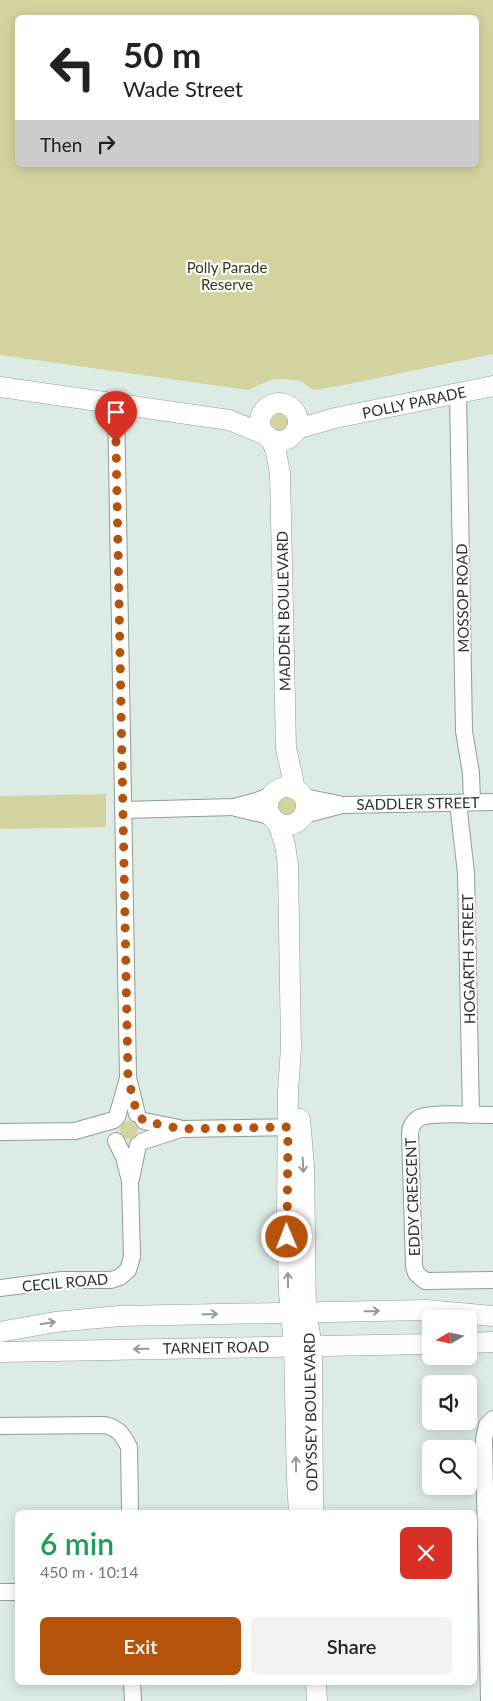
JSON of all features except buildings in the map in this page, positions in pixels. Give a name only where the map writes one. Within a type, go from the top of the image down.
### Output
[{"type":"street","name":"POLLY PARADE","points":[[280,435],[335,418],[493,386]]},
{"type":"street","points":[[0,387],[229,420],[280,435]]},
{"type":"street","name":"MOSSOP ROAD","points":[[458,393],[464,731],[471,773],[465,803]]},
{"type":"street","points":[[116,403],[128,1078],[146,1131],[140,1143]]},
{"type":"street","name":"POLLY PARADE","points":[[229,420],[249,417],[273,404],[280,403],[314,415],[335,418]]},
{"type":"street","points":[[280,435],[298,417],[292,407]]},
{"type":"street","points":[[263,411],[260,424],[262,430],[280,435]]},
{"type":"street","name":"MADDEN BOULEVARD","points":[[280,435],[276,452],[280,473],[287,806],[285,845],[288,865],[294,1127],[287,1218],[303,1346]]},
{"type":"street","name":"SADDLER STREET","points":[[123,810],[493,802]]},
{"type":"street","name":"HOGARTH STREET","points":[[465,803],[461,840],[466,873],[471,1115]]},
{"type":"street","points":[[116,1140],[112,1130],[128,1078]]},
{"type":"street","points":[[75,1131],[116,1119],[126,1112],[181,1129],[294,1127]]},
{"type":"street","name":"EDDY CRESCENT","points":[[493,1115],[425,1116],[418,1119],[411,1127],[410,1134],[414,1266],[416,1273],[425,1281],[493,1280]]},
{"type":"street","points":[[0,1132],[75,1131],[116,1140],[126,1147],[181,1129]]},
{"type":"street","name":"CECIL ROAD","points":[[0,1288],[62,1280],[111,1280],[124,1274],[130,1265],[132,1257],[130,1181],[124,1157],[116,1140]]},
{"type":"street","name":"CECIL ROAD","points":[[130,1181],[140,1143]]},
{"type":"street","points":[[0,1332],[97,1317],[427,1310],[493,1316]]},
{"type":"street","points":[[478,1343],[493,1342]]},
{"type":"street","name":"TARNEIT ROAD","points":[[0,1352],[422,1344]]},
{"type":"street","name":"ODYSSEY BOULEVARD","points":[[299,1510],[296,1481],[303,1346]]},
{"type":"street","name":"ODYSSEY BOULEVARD","points":[[303,1346],[313,1510]]},
{"type":"street","points":[[489,1701],[482,1654],[490,1602],[484,1439],[487,1425],[493,1420]]},
{"type":"street","points":[[0,1426],[105,1425],[114,1427],[120,1432],[129,1447],[130,1510]]},
{"type":"street","points":[[0,1592],[15,1592]]},
{"type":"street","points":[[132,1685],[133,1701]]},
{"type":"street","points":[[316,1685],[317,1701]]},
{"type":"green space","name":"Polly Parade Reserve","points":[[0,0],[493,0],[493,354],[314,390],[300,381],[273,379],[248,390],[0,355]]},
{"type":"green space","points":[[280,413],[286,416],[289,422],[286,428],[280,431],[274,428],[271,422],[274,416]]},
{"type":"green space","points":[[106,794],[106,827],[0,829],[0,796]]},
{"type":"green space","points":[[283,797],[291,797],[296,802],[294,813],[283,815],[278,810],[278,802]]},
{"type":"green space","points":[[129,1121],[135,1124],[138,1130],[135,1136],[129,1139],[123,1136],[120,1130],[123,1124]]},
{"type":"route","points":[[116,442],[128,1078],[137,1114],[144,1121],[165,1124],[181,1129],[288,1127],[287,1237]]}]
